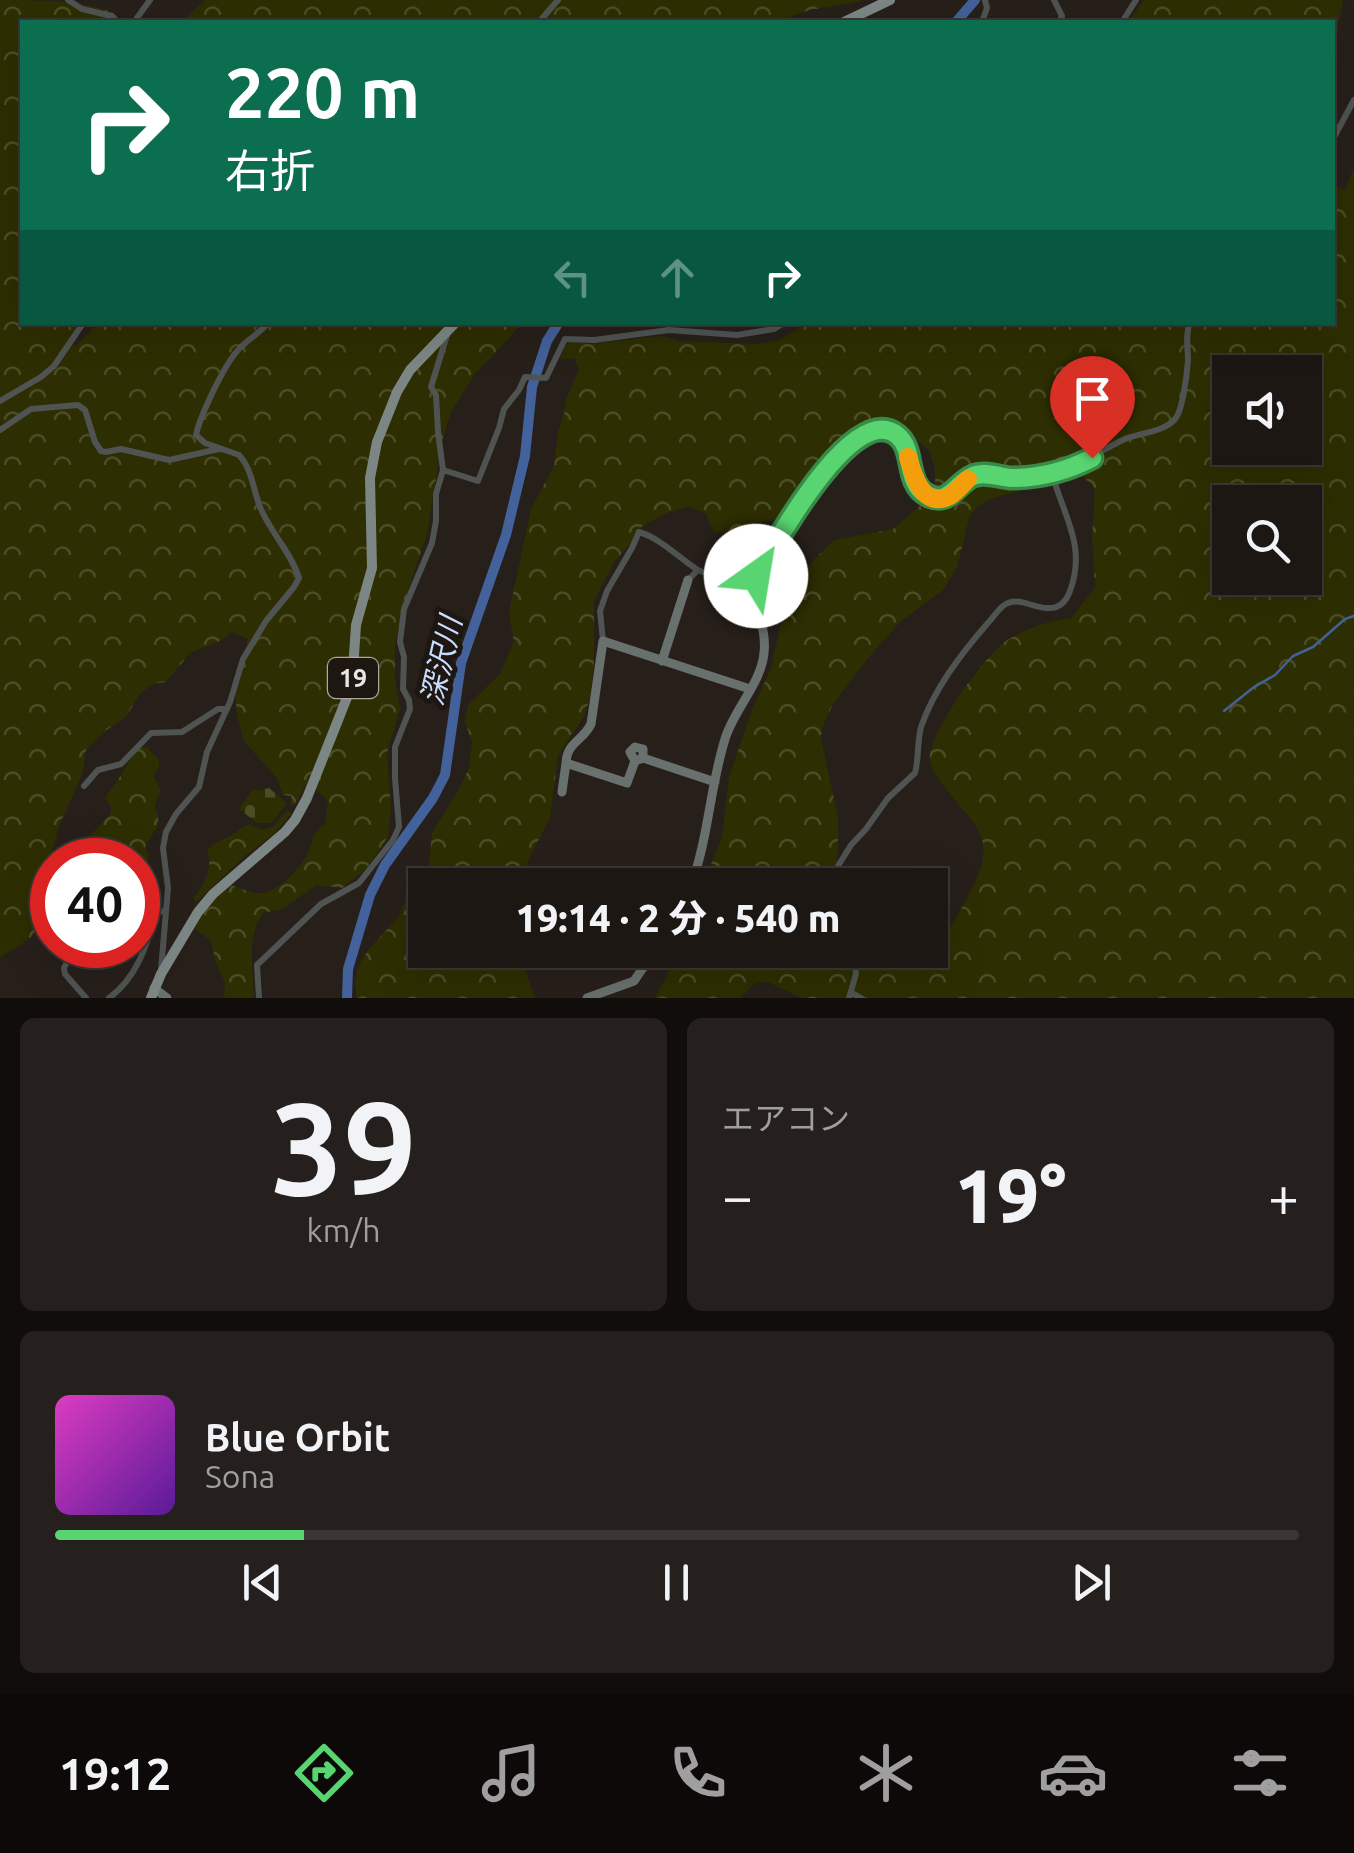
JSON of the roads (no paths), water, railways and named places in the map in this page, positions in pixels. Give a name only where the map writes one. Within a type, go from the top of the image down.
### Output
[{"type":"main road","points":[[848,20],[890,0]]},
{"type":"main road","name":"19","points":[[153,993],[198,912],[213,894],[285,832],[307,798],[352,685],[356,625],[372,568],[370,478],[377,442],[403,381],[452,326]]},
{"type":"street","points":[[68,0],[115,20]]},
{"type":"street","points":[[542,20],[558,0]]},
{"type":"street","points":[[1335,135],[1354,100]]},
{"type":"street","points":[[0,401],[54,366],[82,325]]},
{"type":"street","points":[[161,974],[168,880],[164,842],[172,821],[199,787],[206,752],[227,708],[243,659],[298,578],[260,508],[246,462],[239,454],[198,438],[199,422],[230,362],[267,325]]},
{"type":"street","points":[[444,470],[478,481],[500,428],[502,411],[526,377],[544,379],[565,340],[669,330],[737,335],[781,325]]},
{"type":"street","points":[[697,868],[729,729],[762,666],[765,646],[753,590],[756,576],[837,456],[864,434],[883,430],[899,436],[916,483],[934,498],[951,495],[977,475],[1033,477],[1075,466],[1176,418],[1186,378],[1189,325]]},
{"type":"street","points":[[259,998],[257,966],[321,904],[359,883],[400,827],[394,747],[410,708],[403,688],[404,657],[400,642],[404,609],[432,543],[436,520],[436,494],[444,470],[436,395],[431,387],[452,326]]},
{"type":"street","points":[[0,430],[31,409],[78,405],[85,410],[101,451],[121,449],[169,460],[221,448]]},
{"type":"street","points":[[838,868],[888,798],[915,773],[919,732],[929,706],[1002,606],[1019,602],[1050,609],[1066,600],[1077,550],[1052,473]]},
{"type":"street","points":[[562,792],[569,748],[591,724],[602,642],[600,611],[640,532],[698,570],[766,594],[793,573],[796,565]]},
{"type":"street","points":[[662,660],[688,580],[698,570]]},
{"type":"street","points":[[602,642],[750,690]]},
{"type":"street","points":[[84,786],[98,770],[121,764],[150,733],[182,732],[218,709],[227,708]]},
{"type":"street","points":[[566,762],[627,783],[639,759],[715,782]]},
{"type":"street","points":[[108,998],[120,990],[140,962],[156,915],[165,912]]},
{"type":"street","points":[[64,968],[65,974],[86,998]]},
{"type":"street","points":[[588,998],[634,981],[643,968]]},
{"type":"street","points":[[855,968],[851,996],[861,998]]},
{"type":"street","points":[[153,993],[167,998]]},
{"type":"waterway","name":"深沢川","points":[[958,20],[975,0]]},
{"type":"waterway","name":"深沢川","points":[[347,998],[348,969],[370,895],[385,865],[445,775],[461,663],[506,535],[525,456],[532,387],[547,341],[557,325]]},
{"type":"waterway","points":[[1224,711],[1275,675],[1293,656],[1313,647],[1345,619],[1354,616]]}]
